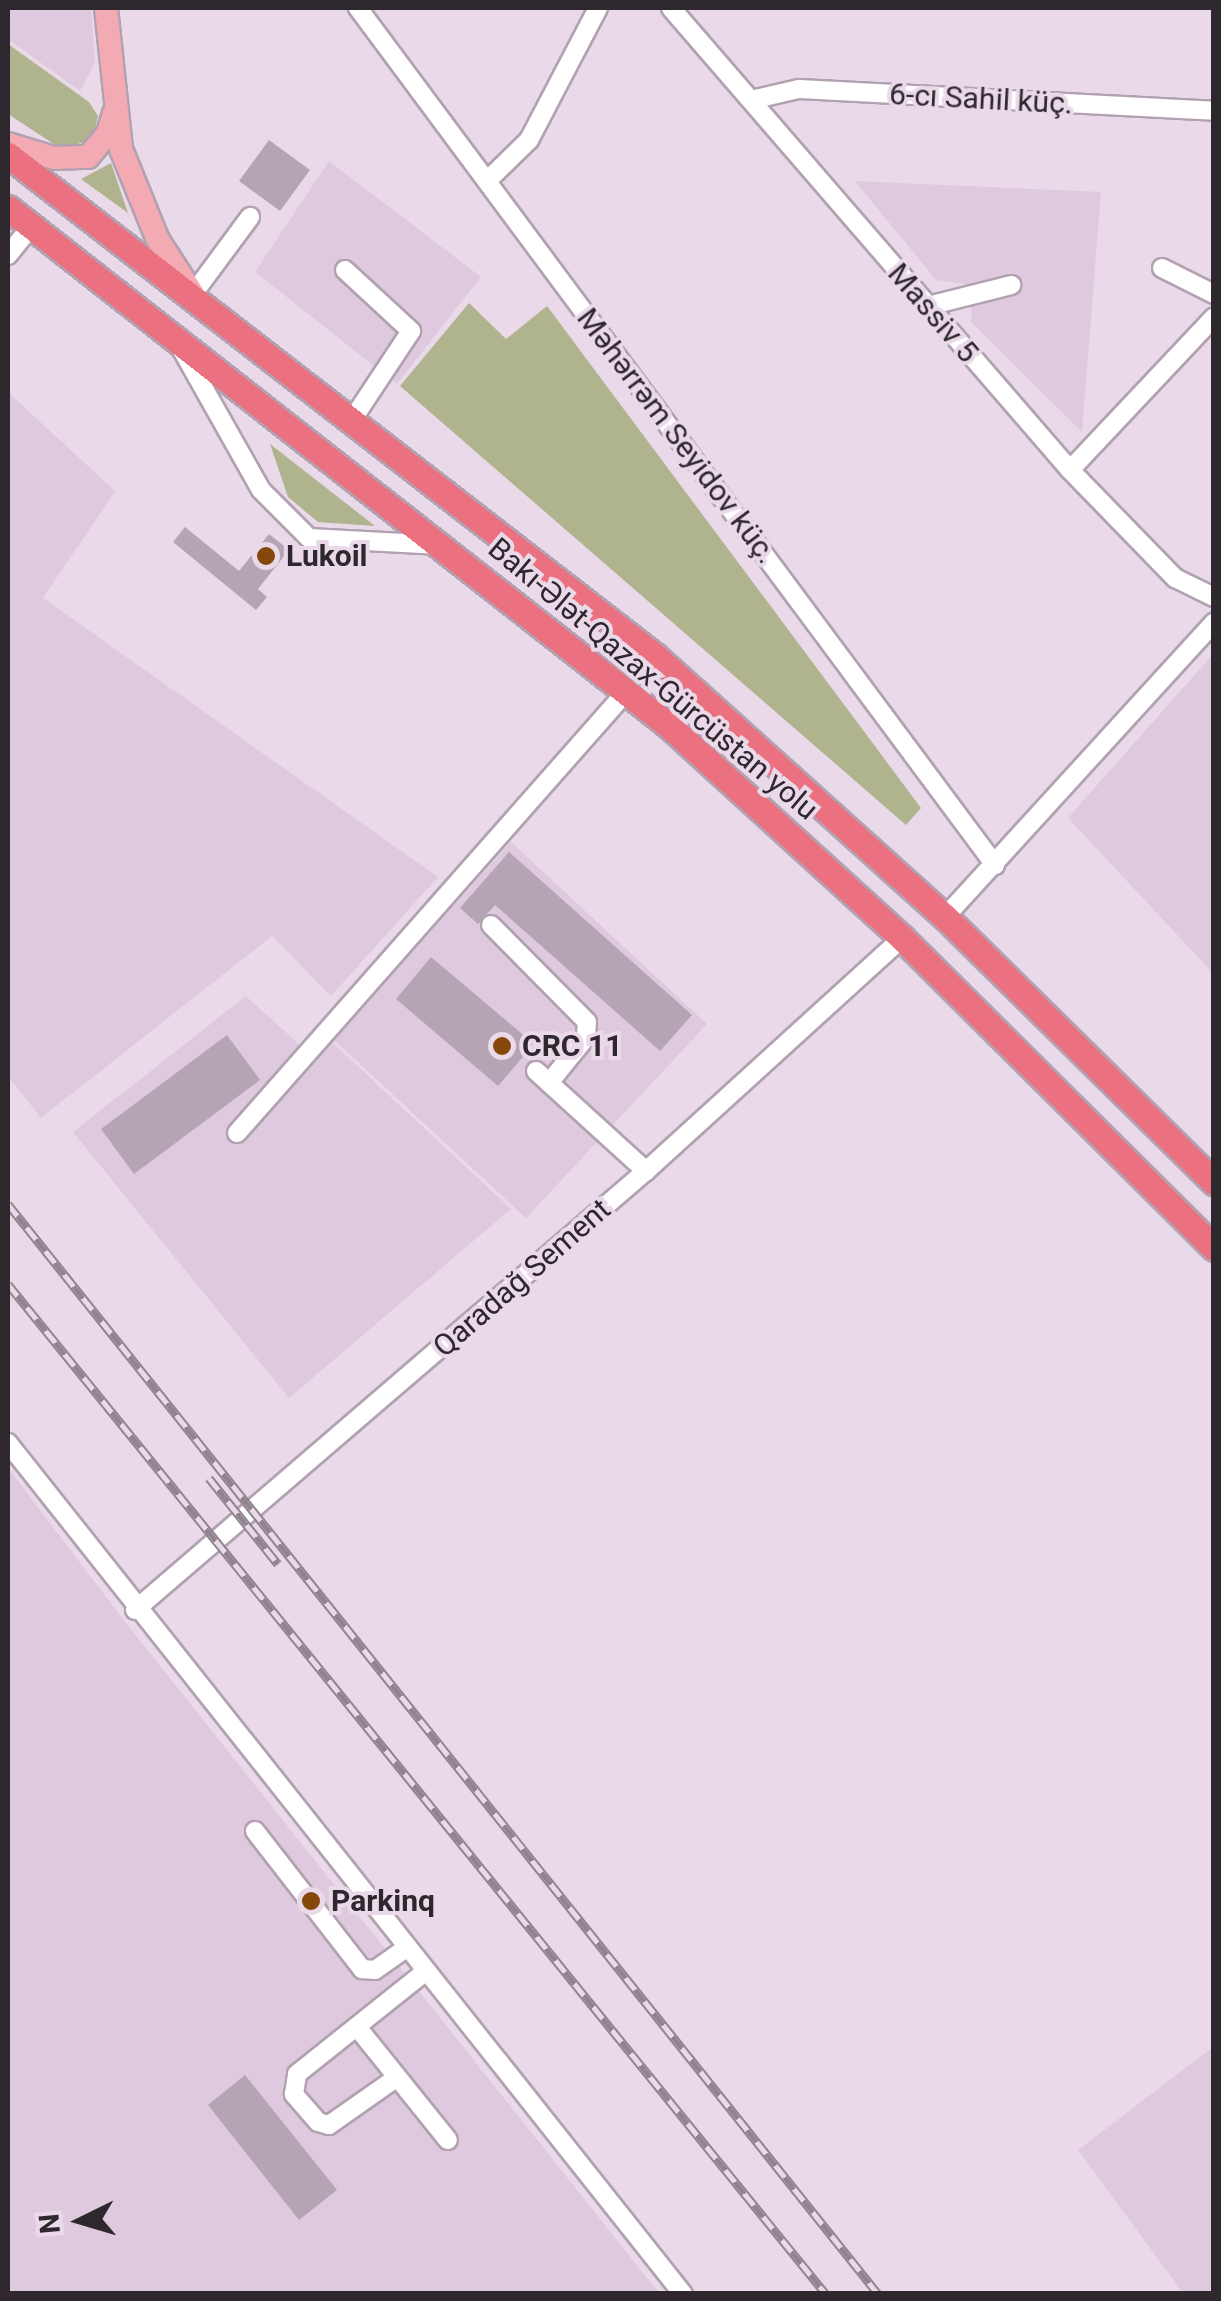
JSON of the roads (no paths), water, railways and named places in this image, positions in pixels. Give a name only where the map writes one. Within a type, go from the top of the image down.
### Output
[{"type":"highway","name":"Bakı-Ələt-Qazax-Gürcüstan yolu","points":[[8,155],[354,417],[654,656],[945,917],[1214,1182]]},
{"type":"highway","name":"Bakı-Ələt-Qazax-Gürcüstan yolu","points":[[8,208],[627,691],[902,938],[1214,1248]]},
{"type":"main road","points":[[106,8],[114,113],[140,204],[193,294]]},
{"type":"main road","points":[[8,144],[54,158],[88,157],[103,142],[114,113]]},
{"type":"street","name":"Məhərrəm Seyidov küç.","points":[[358,8],[995,865]]},
{"type":"street","points":[[488,181],[529,140],[598,8]]},
{"type":"street","name":"Massiv 5","points":[[671,8],[1070,470],[1174,578],[1214,597]]},
{"type":"street","name":"6-cı Sahil küç.","points":[[752,100],[799,88],[1214,112]]},
{"type":"street","points":[[193,294],[250,217]]},
{"type":"street","points":[[8,255],[31,226]]},
{"type":"street","points":[[1162,268],[1214,294]]},
{"type":"street","points":[[345,270],[412,331],[354,417]]},
{"type":"street","points":[[928,306],[1011,285]]},
{"type":"street","points":[[1070,470],[1214,317]]},
{"type":"street","points":[[176,338],[261,490],[310,538],[444,545]]},
{"type":"street","points":[[945,917],[1212,631]]},
{"type":"street","points":[[237,1133],[627,691]]},
{"type":"street","points":[[491,926],[587,1022],[586,1037],[543,1077],[646,1170]]},
{"type":"street","name":"Qaradağ Sement","points":[[135,1610],[646,1170],[902,938]]},
{"type":"street","points":[[8,1443],[135,1610],[683,2294]]},
{"type":"street","points":[[255,1831],[362,1969],[375,1970],[406,1948]]},
{"type":"street","points":[[396,2078],[329,2125],[318,2122],[294,2094],[298,2074],[426,1972]]},
{"type":"street","points":[[357,2027],[448,2140]]},
{"type":"railway","points":[[8,1204],[878,2294]]},
{"type":"railway","points":[[8,1284],[826,2294]]},
{"type":"railway","points":[[209,1478],[278,1564]]},
{"type":"place","name":"Lukoil","points":[[266,556]]},
{"type":"place","name":"CRC 11","points":[[502,1046]]},
{"type":"place","name":"Parkinq","points":[[311,1901]]}]
